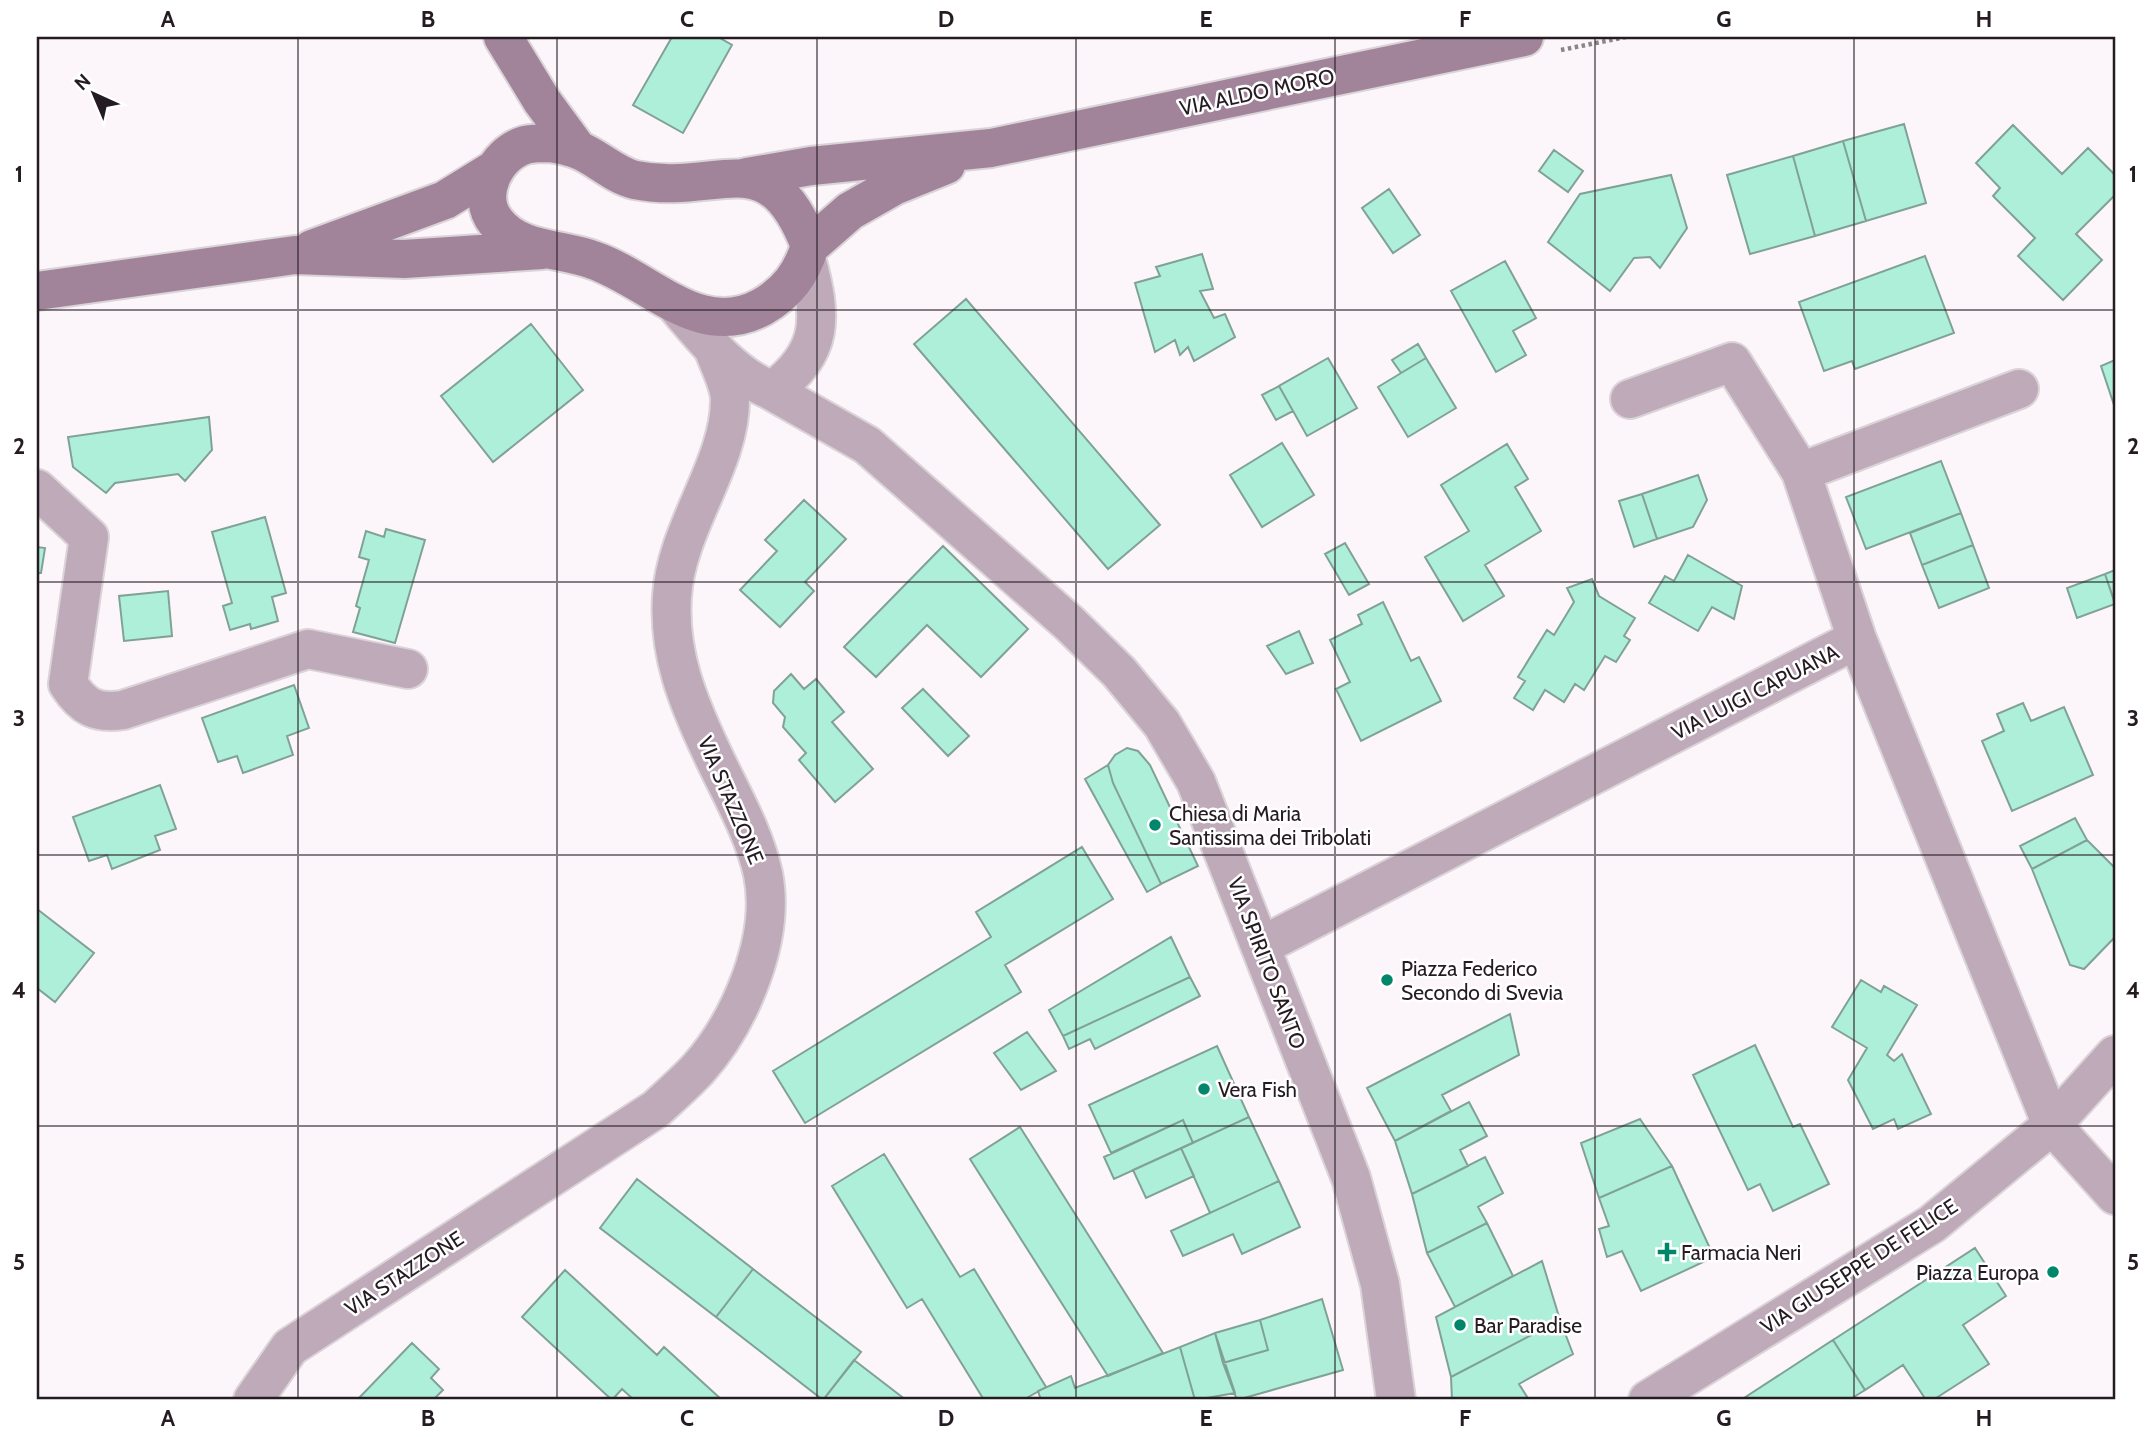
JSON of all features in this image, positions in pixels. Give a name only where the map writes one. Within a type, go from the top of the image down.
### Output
[{"type":"main road","name":"VIA ALDO MORO","points":[[990,148],[1524,37]]},
{"type":"main road","points":[[506,43],[578,150]]},
{"type":"main road","points":[[506,43],[518,106],[516,127],[486,194],[494,221],[510,234],[542,250]]},
{"type":"main road","points":[[295,255],[445,200],[524,146],[551,143],[578,150],[629,178],[659,184],[747,177],[811,166],[990,148]]},
{"type":"main road","points":[[37,291],[295,255],[404,259],[542,250],[593,260],[704,317],[743,317],[776,299],[796,279],[808,252],[850,211],[894,186],[990,148]]},
{"type":"main road","points":[[747,177],[774,188],[792,205],[808,252]]},
{"type":"street","points":[[772,391],[796,373],[810,352],[816,325],[816,296],[808,252]]},
{"type":"street","points":[[674,303],[714,350],[748,381],[772,391],[867,445]]},
{"type":"street","name":"VIA STAZZONE","points":[[253,1400],[290,1347],[656,1109],[699,1068],[733,1017],[756,967],[766,915],[764,875],[752,838],[684,692],[673,639],[672,596],[677,558],[728,427],[730,397],[714,350]]},
{"type":"street","points":[[810,352],[822,386],[867,445]]},
{"type":"street","points":[[1630,399],[1732,362],[1801,472],[1857,639]]},
{"type":"street","points":[[1801,472],[2019,389]]},
{"type":"street","name":"VIA SPIRITO SANTO","points":[[867,445],[1069,623],[1119,672],[1163,724],[1196,782],[1351,1178],[1380,1284],[1396,1400]]},
{"type":"street","points":[[37,489],[89,537],[68,684],[80,702],[102,713],[123,710],[308,649],[408,669]]},
{"type":"street","name":"VIA LUIGI CAPUANA","points":[[1261,946],[1857,639],[2052,1125]]},
{"type":"street","name":"VIA GIUSEPPE DE FELICE","points":[[1648,1400],[1932,1224],[2052,1125],[2115,1055]]},
{"type":"street","points":[[2052,1125],[2115,1195]]},
{"type":"building","points":[[672,37],[718,37],[732,45],[683,133],[633,105]]},
{"type":"building","points":[[1904,124],[1926,203],[1866,221],[1843,141]]},
{"type":"building","points":[[2013,125],[2062,174],[2088,148],[2115,175],[2115,195],[2076,234],[2102,260],[2063,300],[2018,256],[2035,238],[1993,196],[2000,188],[1976,163]]},
{"type":"building","points":[[1843,141],[1866,221],[1815,236],[1793,156]]},
{"type":"building","points":[[1554,150],[1583,171],[1568,192],[1539,171]]},
{"type":"building","points":[[1793,156],[1815,236],[1750,254],[1727,175]]},
{"type":"building","points":[[1671,175],[1687,228],[1660,268],[1650,257],[1634,258],[1610,291],[1548,242],[1580,194]]},
{"type":"building","points":[[1389,189],[1420,235],[1393,253],[1362,208]]},
{"type":"building","points":[[1202,254],[1213,289],[1200,291],[1214,318],[1225,314],[1235,337],[1194,361],[1188,347],[1180,355],[1175,340],[1155,352],[1135,283],[1160,276],[1156,267]]},
{"type":"building","points":[[1925,256],[1954,333],[1855,369],[1852,361],[1824,371],[1799,302]]},
{"type":"building","points":[[1505,261],[1536,318],[1513,331],[1526,355],[1496,372],[1451,291]]},
{"type":"building","points":[[966,299],[1160,525],[1108,569],[914,344]]},
{"type":"building","points":[[531,324],[583,390],[493,462],[441,396]]},
{"type":"building","points":[[1418,344],[1426,358],[1401,373],[1392,360]]},
{"type":"building","points":[[1328,358],[1357,408],[1307,436],[1279,386]]},
{"type":"building","points":[[1426,358],[1456,408],[1408,437],[1378,387]]},
{"type":"building","points":[[2115,360],[2115,408],[2101,366]]},
{"type":"building","points":[[1279,386],[1293,411],[1276,420],[1262,395]]},
{"type":"building","points":[[209,417],[212,450],[185,481],[178,474],[115,483],[106,493],[73,467],[68,437]]},
{"type":"building","points":[[1282,443],[1314,495],[1262,527],[1230,475]]},
{"type":"building","points":[[1507,444],[1528,479],[1515,487],[1541,531],[1485,565],[1504,596],[1463,621],[1425,557],[1469,531],[1441,485]]},
{"type":"building","points":[[1941,461],[1961,513],[1866,549],[1846,497]]},
{"type":"building","points":[[1698,475],[1707,500],[1693,527],[1657,539],[1642,494]]},
{"type":"building","points":[[1642,494],[1657,539],[1634,547],[1619,501]]},
{"type":"building","points":[[804,500],[846,539],[805,582],[814,591],[780,627],[740,590],[777,551],[765,540]]},
{"type":"building","points":[[1961,513],[1973,545],[1922,565],[1910,533]]},
{"type":"building","points":[[265,517],[286,593],[272,597],[278,621],[251,629],[250,624],[230,630],[223,606],[232,603],[212,532]]},
{"type":"building","points":[[386,529],[425,540],[395,643],[353,632],[360,608],[356,606],[369,560],[359,557],[366,531],[384,537]]},
{"type":"building","points":[[1345,543],[1369,584],[1349,595],[1325,554]]},
{"type":"building","points":[[1973,545],[1989,588],[1939,608],[1922,565]]},
{"type":"building","points":[[943,546],[1028,629],[981,677],[927,625],[876,677],[844,647]]},
{"type":"building","points":[[37,547],[45,548],[41,573],[37,573]]},
{"type":"building","points":[[1688,555],[1742,586],[1734,619],[1712,607],[1698,631],[1649,603],[1665,576],[1674,581]]},
{"type":"building","points":[[2115,570],[2115,603],[2105,574]]},
{"type":"building","points":[[2105,574],[2115,604],[2077,618],[2067,588]]},
{"type":"building","points":[[1592,579],[1599,596],[1635,618],[1624,636],[1630,640],[1616,662],[1605,656],[1584,690],[1575,684],[1564,702],[1545,690],[1533,710],[1514,698],[1525,681],[1518,677],[1547,630],[1554,635],[1574,602],[1567,588]]},
{"type":"building","points":[[168,591],[172,636],[124,641],[119,596]]},
{"type":"building","points":[[1383,602],[1411,661],[1419,657],[1441,701],[1361,741],[1336,689],[1350,682],[1330,640],[1362,624],[1358,615]]},
{"type":"building","points":[[1299,631],[1313,663],[1286,674],[1267,646]]},
{"type":"building","points":[[791,674],[804,689],[816,679],[844,712],[832,722],[873,769],[835,802],[799,760],[806,753],[783,727],[785,717],[773,703],[774,691]]},
{"type":"building","points":[[294,685],[309,728],[287,736],[293,755],[243,773],[237,756],[218,762],[202,718]]},
{"type":"building","points":[[923,689],[969,736],[948,756],[902,708]]},
{"type":"building","points":[[2023,703],[2031,721],[2064,707],[2093,775],[2012,811],[1982,741],[2004,731],[1997,714]]},
{"type":"building","name":"Chiesa di Maria Santissima dei Tribolati","points":[[1127,748],[1138,751],[1150,765],[1198,866],[1161,884],[1113,783],[1108,765],[1115,755]]},
{"type":"building","points":[[1108,765],[1113,783],[1161,884],[1147,892],[1085,779]]},
{"type":"building","points":[[160,785],[176,829],[155,836],[160,850],[112,869],[107,855],[89,861],[73,817]]},
{"type":"building","points":[[2075,818],[2087,840],[2032,869],[2020,846]]},
{"type":"building","points":[[2087,840],[2115,868],[2115,937],[2084,969],[2070,965],[2032,869]]},
{"type":"building","points":[[1082,847],[1113,899],[1005,965],[1021,992],[805,1123],[773,1071],[991,937],[976,912]]},
{"type":"building","points":[[37,909],[94,953],[55,1002],[37,988]]},
{"type":"building","points":[[1171,937],[1190,977],[1063,1036],[1049,1010]]},
{"type":"building","points":[[1190,977],[1200,996],[1095,1049],[1090,1039],[1069,1049],[1063,1036]]},
{"type":"building","points":[[1861,980],[1881,992],[1884,986],[1917,1005],[1887,1055],[1894,1061],[1902,1054],[1931,1114],[1898,1129],[1894,1119],[1873,1129],[1848,1080],[1867,1048],[1832,1027]]},
{"type":"building","points":[[1510,1014],[1519,1055],[1442,1095],[1451,1111],[1395,1141],[1367,1088]]},
{"type":"building","points":[[1027,1032],[1056,1071],[1021,1090],[994,1053]]},
{"type":"building","points":[[1755,1045],[1793,1127],[1800,1124],[1829,1184],[1773,1211],[1760,1184],[1748,1190],[1693,1075]]},
{"type":"building","points":[[1217,1046],[1249,1117],[1193,1143],[1183,1120],[1111,1153],[1089,1105]]},
{"type":"building","points":[[1469,1102],[1487,1136],[1460,1150],[1468,1166],[1412,1194],[1395,1141]]},
{"type":"building","points":[[1249,1117],[1279,1181],[1210,1213],[1181,1148]]},
{"type":"building","points":[[1640,1119],[1672,1166],[1599,1198],[1581,1143]]},
{"type":"building","points":[[1183,1120],[1193,1143],[1114,1179],[1104,1157]]},
{"type":"building","points":[[1020,1127],[1163,1353],[1108,1376],[970,1159]]},
{"type":"building","points":[[1181,1148],[1194,1176],[1146,1198],[1133,1170]]},
{"type":"building","points":[[884,1154],[960,1277],[974,1269],[1046,1387],[1023,1400],[984,1400],[922,1299],[907,1308],[832,1186]]},
{"type":"building","points":[[1485,1157],[1503,1193],[1478,1207],[1487,1223],[1427,1253],[1412,1194]]},
{"type":"building","points":[[1672,1166],[1714,1257],[1641,1291],[1622,1251],[1607,1257],[1599,1229],[1609,1226],[1599,1198]]},
{"type":"building","points":[[637,1179],[753,1269],[716,1317],[600,1228]]},
{"type":"building","points":[[1279,1181],[1300,1227],[1242,1254],[1233,1234],[1183,1256],[1171,1231]]},
{"type":"building","points":[[1487,1223],[1513,1276],[1455,1307],[1427,1253]]},
{"type":"building","points":[[1975,1248],[2006,1296],[1963,1325],[1989,1364],[1933,1400],[1926,1400],[1903,1365],[1865,1390],[1833,1340]]},
{"type":"building","points":[[1542,1261],[1560,1320],[1451,1377],[1436,1317]]},
{"type":"building","points":[[753,1269],[861,1352],[823,1400],[716,1317]]},
{"type":"building","points":[[565,1270],[657,1355],[664,1347],[722,1400],[634,1400],[622,1389],[612,1400],[522,1317]]},
{"type":"building","points":[[1322,1299],[1343,1370],[1237,1400],[1223,1363],[1268,1350],[1260,1320]]},
{"type":"building","points":[[1260,1320],[1268,1350],[1223,1363],[1215,1333]]},
{"type":"building","points":[[1560,1320],[1573,1354],[1519,1384],[1529,1400],[1452,1400],[1451,1377]]},
{"type":"building","points":[[1215,1333],[1235,1393],[1195,1400],[1180,1347]]},
{"type":"building","points":[[1833,1340],[1865,1390],[1849,1400],[1741,1400]]},
{"type":"building","points":[[412,1343],[439,1369],[431,1378],[443,1390],[436,1397],[439,1400],[357,1400]]},
{"type":"building","points":[[1180,1347],[1195,1400],[1041,1400],[1038,1391],[1071,1376],[1075,1388]]},
{"type":"building","points":[[854,1360],[906,1400],[823,1400]]},
{"type":"place","name":"Chiesa di Maria Santissima dei Tribolati","points":[[1155,825]]},
{"type":"place","name":"Piazza Federico Secondo di Svevia","points":[[1387,980]]},
{"type":"place","name":"Vera Fish","points":[[1204,1089]]},
{"type":"place","name":"Farmacia Neri","points":[[1667,1252]]},
{"type":"place","name":"Piazza Europa","points":[[2053,1272]]},
{"type":"place","name":"Bar Paradise","points":[[1460,1325]]}]
